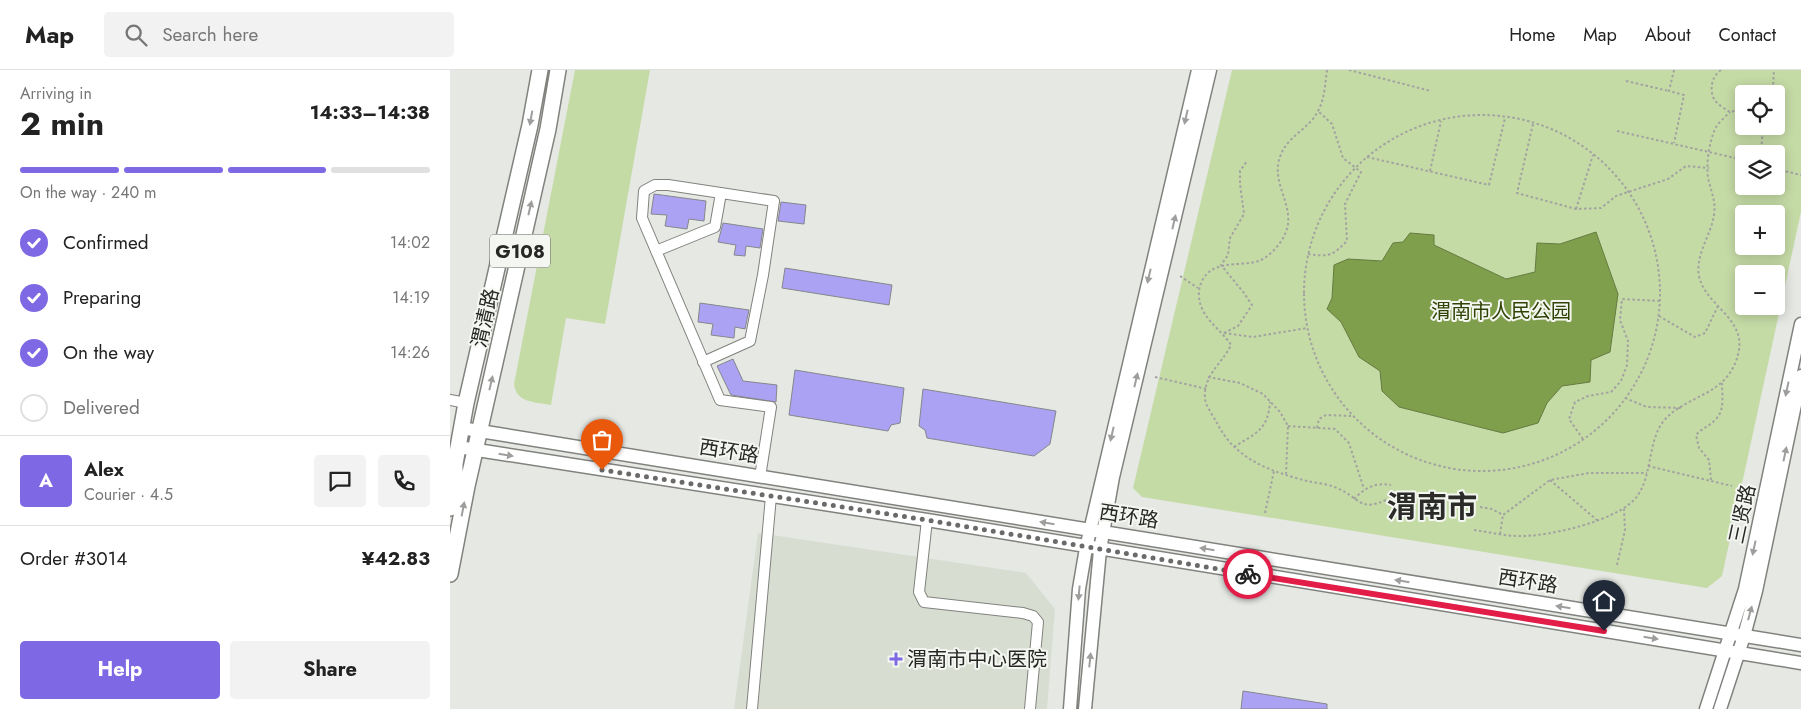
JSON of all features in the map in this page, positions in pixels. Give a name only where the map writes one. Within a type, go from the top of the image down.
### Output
[{"type":"highway","name":"渭清路","points":[[450,508],[455,484],[452,463],[455,427],[466,403],[530,125],[540,70]]},
{"type":"highway","name":"渭清路","points":[[450,574],[548,129],[558,70]]},
{"type":"main road","points":[[1085,709],[1100,550],[1096,531],[1198,70]]},
{"type":"main road","points":[[1070,709],[1079,590],[1086,548],[1096,531],[1115,467],[1210,70]]},
{"type":"main road","name":"三贤路","points":[[1720,709],[1739,653],[1738,635],[1745,589],[1801,324]]},
{"type":"main road","name":"三贤路","points":[[1706,709],[1726,651],[1738,635],[1756,591],[1801,376]]},
{"type":"main road","name":"西环路","points":[[455,427],[1801,645]]},
{"type":"main road","name":"西环路","points":[[454,446],[927,520],[1086,548],[1801,663]]},
{"type":"street","points":[[703,362],[750,341],[764,275],[774,201],[668,185],[654,186],[644,191],[642,218],[703,362],[720,400],[772,407],[760,477]]},
{"type":"street","points":[[656,251],[715,227],[721,193]]},
{"type":"street","points":[[450,400],[466,403]]},
{"type":"street","points":[[752,709],[771,496]]},
{"type":"street","points":[[927,520],[919,592],[924,602],[1023,613],[1033,616],[1038,622],[1030,709]]},
{"type":"path","points":[[1327,70],[1324,95],[1318,111],[1289,138],[1278,162],[1278,179],[1289,214],[1286,234],[1267,257],[1259,261],[1221,265],[1206,273],[1198,288],[1201,307],[1224,333],[1231,345],[1225,358],[1208,377],[1205,399],[1223,435],[1233,448],[1260,466],[1337,488],[1354,499],[1373,506],[1388,499]]},
{"type":"path","points":[[1349,70],[1431,91]]},
{"type":"path","points":[[1376,76],[1377,70]]},
{"type":"path","points":[[1669,91],[1674,70]]},
{"type":"path","points":[[1721,70],[1715,74],[1711,87],[1714,100],[1730,112]]},
{"type":"path","points":[[1773,85],[1774,70]]},
{"type":"path","points":[[1626,81],[1684,95],[1674,144]]},
{"type":"path","points":[[1308,254],[1326,257],[1347,241],[1345,204],[1361,172],[1343,158],[1332,124],[1318,111]]},
{"type":"path","points":[[1474,530],[1520,536],[1598,521],[1624,509],[1638,495],[1662,424],[1680,408],[1722,383],[1733,369],[1739,349],[1738,331],[1706,294],[1699,275],[1702,249],[1709,236],[1714,215],[1715,199],[1708,179],[1709,152],[1715,129],[1730,112],[1735,111]]},
{"type":"path","points":[[1465,117],[1505,118],[1533,124],[1562,135],[1593,155],[1614,175],[1628,192],[1651,237],[1658,268],[1660,301],[1646,363],[1625,398],[1611,416],[1583,439],[1534,463],[1501,470],[1467,470],[1435,465],[1407,454],[1382,441],[1353,416],[1330,386],[1319,366],[1307,328],[1303,297],[1308,254],[1322,214],[1336,191],[1355,168],[1367,157],[1412,130],[1441,121],[1465,117]]},
{"type":"path","points":[[1367,157],[1489,185],[1505,118]]},
{"type":"path","points":[[1430,171],[1441,121]]},
{"type":"path","points":[[1533,124],[1517,193],[1576,209],[1600,208],[1616,196],[1668,179],[1686,166],[1708,168]]},
{"type":"path","points":[[1616,131],[1735,158]]},
{"type":"path","points":[[1576,209],[1593,155]]},
{"type":"path","points":[[1221,265],[1228,256],[1230,238],[1244,214],[1240,192],[1240,171],[1247,161]]},
{"type":"path","points":[[1785,171],[1801,175]]},
{"type":"path","points":[[1221,265],[1244,292],[1252,305],[1238,326],[1224,333]]},
{"type":"path","points":[[1180,276],[1198,288]]},
{"type":"path","points":[[1583,439],[1569,419],[1575,402],[1588,396],[1611,392],[1621,381],[1627,365],[1628,341],[1620,320],[1622,299],[1660,301]]},
{"type":"path","points":[[1658,316],[1695,337],[1705,333],[1718,306]]},
{"type":"path","points":[[1224,333],[1253,337],[1307,328]]},
{"type":"path","points":[[1155,377],[1206,389]]},
{"type":"path","points":[[1208,377],[1240,383],[1262,394],[1280,412],[1288,426],[1286,474]]},
{"type":"path","points":[[1711,480],[1710,460],[1699,448],[1696,436],[1702,428],[1715,420],[1722,410],[1722,383]]},
{"type":"path","points":[[1625,398],[1647,407],[1680,408]]},
{"type":"path","points":[[1233,448],[1260,431],[1269,418],[1270,402]]},
{"type":"path","points":[[1317,428],[1319,419],[1326,415],[1353,416]]},
{"type":"path","points":[[1288,426],[1335,429],[1349,444],[1364,489]]},
{"type":"path","points":[[1648,466],[1732,486]]},
{"type":"path","points":[[1266,513],[1274,470]]},
{"type":"path","points":[[1500,534],[1502,515],[1550,480],[1589,473],[1647,473]]},
{"type":"path","points":[[1550,480],[1598,521]]},
{"type":"path","points":[[1354,499],[1364,489],[1380,483],[1391,485]]},
{"type":"path","points":[[1480,506],[1492,509],[1502,515]]},
{"type":"path","points":[[1617,565],[1625,530],[1624,509]]},
{"type":"shaded area","points":[[1596,232],[1618,294],[1610,352],[1591,360],[1590,382],[1562,386],[1547,403],[1538,423],[1503,433],[1399,407],[1382,391],[1380,371],[1359,357],[1341,322],[1327,309],[1332,298],[1334,265],[1348,259],[1382,261],[1393,243],[1403,242],[1410,233],[1434,235],[1434,245],[1506,279],[1535,272],[1537,243],[1560,244]]},
{"type":"shaded area","name":"渭南市中心医院","points":[[758,533],[1026,573],[1055,609],[1047,709],[734,709]]},
{"type":"green space","points":[[575,70],[650,70],[605,324],[566,318],[551,405],[522,398],[518,395],[514,384]]},
{"type":"green space","name":"渭南市人民公园","points":[[1232,70],[1801,70],[1801,212],[1785,286],[1785,265],[1735,265],[1735,315],[1779,315],[1722,576],[1707,588],[1142,497],[1133,488]]},
{"type":"building","points":[[654,194],[706,201],[704,221],[689,219],[687,229],[665,226],[667,215],[651,214]]},
{"type":"building","points":[[781,202],[806,205],[804,224],[778,221]]},
{"type":"building","points":[[723,223],[763,229],[760,248],[746,246],[745,256],[734,255],[736,245],[718,242]]},
{"type":"building","points":[[785,268],[892,285],[889,305],[782,288]]},
{"type":"building","points":[[700,303],[749,310],[745,329],[735,327],[734,338],[711,335],[713,324],[698,322]]},
{"type":"building","points":[[733,359],[743,381],[777,385],[776,402],[731,395],[717,366]]},
{"type":"building","points":[[795,370],[904,388],[900,423],[891,425],[888,431],[789,415]]},
{"type":"building","points":[[923,389],[1056,411],[1050,444],[1034,456],[927,438],[925,430],[919,426]]},
{"type":"building","points":[[1243,691],[1327,704],[1327,709],[1241,709]]},
{"type":"way so far","points":[[602,470],[927,520],[1248,574]]},
{"type":"place","name":"渭南市中心医院","points":[[896,659]]},
{"type":"district","name":"渭南市","points":[[1432,507]]},
{"type":"route","points":[[1248,574],[1604,631]]}]
